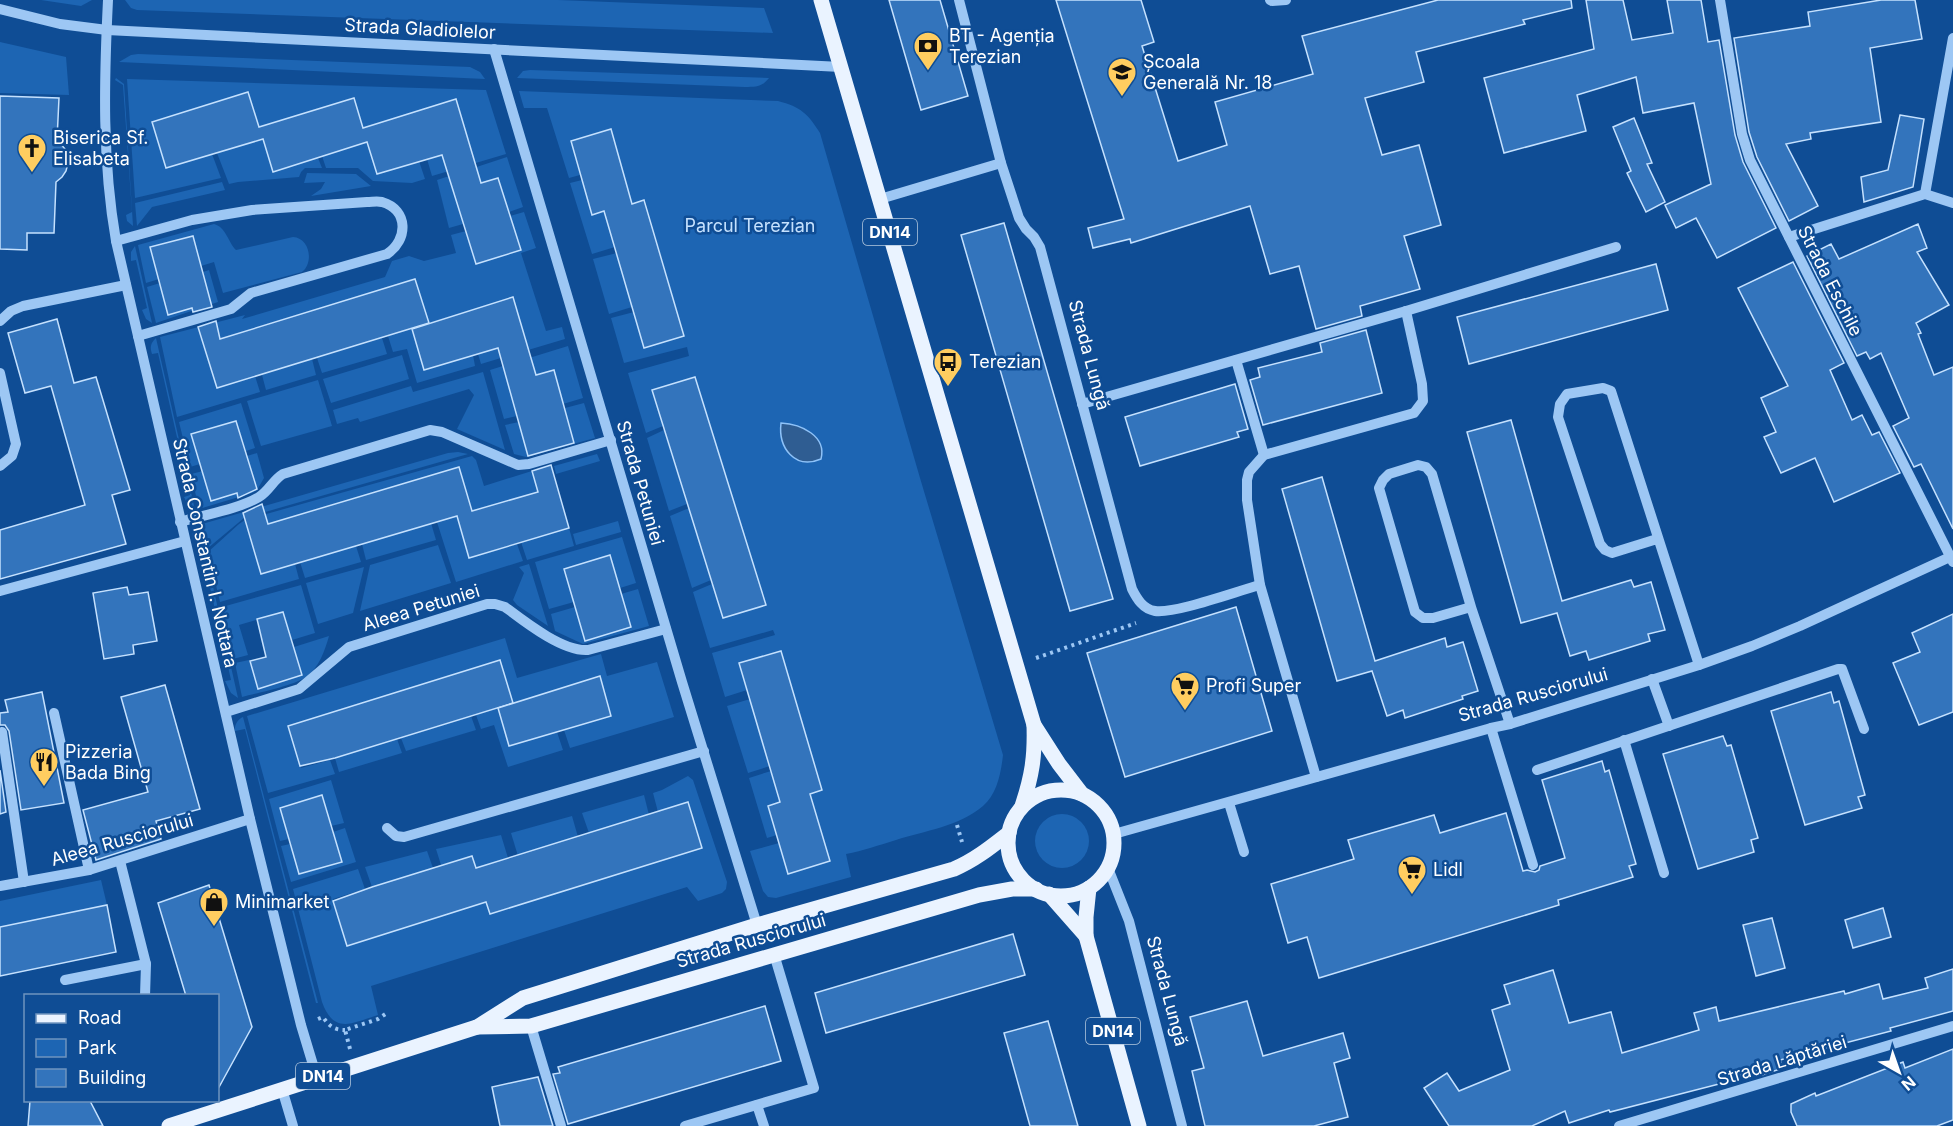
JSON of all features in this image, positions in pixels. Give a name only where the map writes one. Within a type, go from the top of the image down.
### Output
[{"type":"main road","name":"DN14","points":[[821,0],[1034,725],[1035,752],[1032,777],[1009,833]]},
{"type":"main road","name":"DN14","points":[[1034,725],[1082,794],[1097,803],[1108,817],[1114,834]]},
{"type":"main road","points":[[1022,806],[1035,796],[1050,790],[1066,790],[1082,794]]},
{"type":"main road","points":[[1009,833],[1008,850],[1013,866],[1023,879],[1042,892],[1086,936]]},
{"type":"main road","name":"Strada Rusciorului","points":[[169,1126],[477,1027],[523,998],[757,926],[954,869],[989,849],[1009,833]]},
{"type":"main road","points":[[1089,888],[1108,868],[1114,851],[1114,834]]},
{"type":"main road","name":"DN14","points":[[1042,892],[1062,896],[1089,888],[1086,936],[1139,1126]]},
{"type":"main road","name":"Strada Rusciorului","points":[[477,1027],[531,1026],[986,893],[1012,889],[1042,892]]},
{"type":"street","name":"Strada Constantin I. Nottara","points":[[108,0],[104,97],[106,166],[116,241],[250,819],[301,1025],[317,1078]]},
{"type":"street","name":"Strada Lungă","points":[[959,0],[1001,163],[1019,218],[1040,247],[1132,589],[1137,599],[1145,607],[1154,611],[1174,610],[1260,585]]},
{"type":"street","points":[[1270,0],[1286,0]]},
{"type":"street","name":"Strada Eschile","points":[[1720,0],[1742,134],[1750,160],[1952,559]]},
{"type":"street","name":"Strada Gladiolelor","points":[[0,9],[60,24],[107,30],[841,67]]},
{"type":"street","points":[[1925,194],[1953,38]]},
{"type":"street","name":"Strada Petuniei","points":[[494,49],[666,629],[757,926]]},
{"type":"street","points":[[880,200],[1001,163]]},
{"type":"street","points":[[1789,237],[1925,194],[1953,202]]},
{"type":"street","points":[[116,241],[192,219],[242,212],[374,202],[381,202],[392,207],[400,216],[404,232],[396,248],[387,254],[251,293],[231,309],[138,336]]},
{"type":"street","points":[[1082,404],[1406,311],[1616,246]]},
{"type":"street","points":[[0,321],[11,311],[23,306],[126,285]]},
{"type":"street","points":[[1317,777],[1260,585],[1246,500],[1247,480],[1254,464],[1264,455],[1414,413],[1423,401],[1422,384],[1406,311]]},
{"type":"street","points":[[1236,360],[1264,455]]},
{"type":"street","points":[[0,374],[16,444],[12,456],[0,466]]},
{"type":"street","points":[[1657,539],[1612,553],[1600,544],[1558,417],[1560,404],[1568,394],[1603,388],[1611,391],[1699,665]]},
{"type":"street","points":[[180,522],[249,502],[266,492],[276,478],[283,474],[430,430],[442,432],[518,465],[529,464],[611,440]]},
{"type":"street","points":[[1471,607],[1433,618],[1423,618],[1415,612],[1379,488],[1389,474],[1418,465],[1426,467],[1432,474],[1471,607],[1510,724]]},
{"type":"street","points":[[0,591],[185,541]]},
{"type":"street","name":"Strada Rusciorului","points":[[1114,834],[1510,724],[1699,665],[1800,626],[1952,559]]},
{"type":"street","name":"Aleea Petuniei","points":[[226,712],[299,690],[349,647],[487,604],[504,607],[556,640],[580,651],[666,629]]},
{"type":"street","points":[[1537,770],[1838,669],[1842,669],[1864,729]]},
{"type":"street","points":[[1652,679],[1669,726]]},
{"type":"street","points":[[54,713],[89,870]]},
{"type":"street","points":[[1491,728],[1533,865]]},
{"type":"street","points":[[2,732],[24,882]]},
{"type":"street","points":[[1624,740],[1664,873]]},
{"type":"street","points":[[387,828],[396,836],[404,837],[704,751]]},
{"type":"street","points":[[1229,803],[1244,852]]},
{"type":"street","name":"Aleea Rusciorului","points":[[0,886],[89,870],[250,819]]},
{"type":"street","points":[[120,861],[146,964],[145,994]]},
{"type":"street","name":"Strada Lungă","points":[[1108,868],[1129,921],[1182,1126]]},
{"type":"street","points":[[685,1126],[814,1088],[774,954]]},
{"type":"street","points":[[65,980],[146,964]]},
{"type":"street","points":[[531,1026],[561,1126]]},
{"type":"street","name":"Strada Lăptăriei","points":[[1619,1126],[1953,1026]]},
{"type":"street","points":[[282,1089],[293,1126]]},
{"type":"street","points":[[758,1105],[764,1126]]},
{"type":"path","points":[[1016,665],[1140,622]]},
{"type":"path","points":[[301,1025],[323,1017],[338,1030],[378,1019],[387,1013]]},
{"type":"path","points":[[345,1029],[356,1065]]},
{"type":"green space","points":[[41,0],[92,0],[81,6]]},
{"type":"green space","points":[[125,0],[558,0],[764,8],[773,33],[137,10],[131,8]]},
{"type":"green space","points":[[0,42],[66,57],[69,95],[0,93]]},
{"type":"green space","points":[[138,54],[470,67],[480,72],[485,79],[119,62]]},
{"type":"green space","points":[[523,71],[769,78],[758,86],[745,87],[517,78]]},
{"type":"green space","points":[[116,78],[124,84],[133,226],[127,221],[126,215],[132,212],[123,85],[115,80]]},
{"type":"green space","points":[[127,79],[486,90],[506,154],[432,176],[427,159],[470,145],[456,99],[363,128],[353,98],[259,127],[248,92],[152,122],[166,168],[212,154],[221,178],[135,198]]},
{"type":"green space","name":"Parcul Terezian","points":[[519,91],[778,101],[803,112],[820,133],[1003,755],[992,796],[974,813],[941,827],[846,854],[851,877],[776,898],[768,897],[763,891],[750,851],[779,843],[830,861],[810,793],[822,790],[781,651],[740,663],[747,690],[725,697],[712,653],[775,635],[773,630],[710,648],[693,592],[712,584],[723,618],[765,605],[695,377],[652,390],[663,426],[646,433],[628,373],[689,356],[687,347],[624,363],[611,318],[634,312],[684,336],[645,200],[632,204],[610,129],[571,141],[580,175],[569,178],[547,108],[524,108]]},
{"type":"green space","points":[[263,139],[273,171],[318,158],[322,168],[305,168],[299,177],[229,184],[217,153]]},
{"type":"green space","points":[[367,142],[377,174],[419,161],[425,179],[412,183],[373,181],[358,168],[326,168],[322,156]]},
{"type":"green space","points":[[507,157],[523,207],[509,212],[498,178],[454,191],[463,224],[449,228],[437,180]]},
{"type":"green space","points":[[307,173],[356,174],[371,186],[311,196],[321,189],[325,182],[304,183]]},
{"type":"green space","points":[[582,180],[592,215],[604,211],[615,247],[592,254],[570,183]]},
{"type":"green space","points":[[222,182],[225,190],[152,207],[137,226],[135,203]]},
{"type":"green space","points":[[524,212],[536,248],[521,253],[546,331],[562,327],[565,339],[481,364],[478,354],[526,339],[513,298],[429,323],[415,279],[203,344],[217,388],[255,376],[260,392],[177,417],[160,337],[245,315],[242,319],[385,277],[392,261],[409,256],[424,261],[456,253],[451,235],[466,231],[476,264],[520,250],[510,216]]},
{"type":"green space","points":[[214,224],[224,231],[236,250],[293,237],[299,238],[308,252],[306,268],[302,272],[223,293],[214,262],[201,266],[193,236],[150,247],[159,279],[146,283],[138,245]]},
{"type":"green space","points":[[135,246],[152,323],[146,319],[142,310],[147,308],[136,260],[131,261],[131,252]]},
{"type":"green space","points":[[617,253],[632,307],[609,314],[593,259]]},
{"type":"green space","points":[[209,270],[218,302],[156,323],[147,287],[160,283],[210,302],[203,272]]},
{"type":"green space","points":[[412,328],[425,370],[473,355],[475,366],[417,383],[407,349],[393,352],[388,336]]},
{"type":"green space","points":[[156,338],[195,510],[184,497],[190,495],[158,353],[152,354],[151,349]]},
{"type":"green space","points":[[382,338],[387,354],[322,373],[317,358]]},
{"type":"green space","points":[[568,346],[583,398],[563,404],[553,370],[508,383],[517,416],[504,419],[490,370]]},
{"type":"green space","points":[[402,355],[409,379],[331,403],[323,379]]},
{"type":"green space","points":[[312,359],[316,375],[266,390],[262,375]]},
{"type":"green space","points":[[483,372],[505,450],[457,429],[474,395],[469,389],[360,422],[358,418],[337,424],[333,410],[411,386],[413,392]]},
{"type":"green space","points":[[318,380],[332,426],[261,446],[247,401]]},
{"type":"green space","points":[[241,403],[255,448],[246,451],[236,421],[191,434],[200,464],[190,467],[179,422]]},
{"type":"green space","points":[[584,403],[595,438],[526,457],[514,454],[505,425],[519,422],[528,456],[574,443],[565,408]]},
{"type":"green space","points":[[664,430],[687,504],[669,511],[647,438]]},
{"type":"green space","points":[[458,452],[468,454],[244,518],[208,548],[202,524]]},
{"type":"green space","points":[[257,453],[264,478],[257,490],[199,509],[191,474],[203,471],[256,487],[247,456]]},
{"type":"green space","points":[[597,454],[600,461],[556,474],[554,466]]},
{"type":"green space","points":[[472,456],[476,460],[484,486],[551,465],[557,487],[472,511],[459,467],[248,530],[261,574],[295,564],[299,579],[220,602],[208,552],[245,520]]},
{"type":"green space","points":[[689,508],[711,580],[692,588],[670,516]]},
{"type":"green space","points":[[457,516],[469,558],[517,544],[523,561],[456,582],[437,522]]},
{"type":"green space","points":[[618,521],[621,532],[576,545],[573,534]]},
{"type":"green space","points":[[431,523],[436,540],[366,560],[362,544]]},
{"type":"green space","points":[[199,524],[238,698],[231,693],[225,681],[231,680],[199,539],[193,540],[193,531]]},
{"type":"green space","points":[[569,528],[574,546],[527,560],[521,542]]},
{"type":"green space","points":[[622,537],[636,583],[620,588],[610,555],[564,569],[574,602],[549,609],[535,562]]},
{"type":"green space","points":[[438,545],[451,583],[360,611],[370,565]]},
{"type":"green space","points":[[356,546],[361,562],[305,578],[300,562]]},
{"type":"green space","points":[[529,564],[548,626],[513,600],[524,573],[519,567]]},
{"type":"green space","points":[[364,567],[353,613],[318,624],[306,583]]},
{"type":"green space","points":[[301,585],[315,633],[292,640],[283,612],[239,625],[248,655],[233,659],[222,607]]},
{"type":"green space","points":[[638,589],[649,626],[583,644],[555,631],[551,614],[575,607],[586,641],[631,627],[621,594]]},
{"type":"green space","points":[[329,636],[318,664],[306,677],[285,686],[242,697],[235,663],[249,660],[258,689],[302,675],[294,647]]},
{"type":"green space","points":[[505,638],[517,678],[601,654],[607,676],[657,662],[674,717],[570,748],[564,730],[611,716],[600,677],[513,703],[499,660],[288,726],[301,768],[330,760],[335,774],[268,793],[247,716]]},
{"type":"green space","points":[[750,699],[770,766],[748,773],[727,706]]},
{"type":"green space","points":[[498,707],[510,745],[557,732],[563,750],[508,767],[494,725],[481,729],[476,715]]},
{"type":"green space","points":[[471,716],[476,730],[406,751],[401,738]]},
{"type":"green space","points":[[243,717],[318,1003],[316,1003],[245,729],[235,731],[237,722]]},
{"type":"green space","points":[[397,739],[402,753],[339,772],[335,758]]},
{"type":"green space","points":[[771,771],[780,802],[777,835],[767,838],[749,778]]},
{"type":"green space","points":[[688,776],[693,780],[727,882],[726,889],[722,893],[698,901],[687,887],[371,986],[378,1015],[360,1021],[338,1023],[327,1012],[322,1002],[293,889],[358,869],[365,889],[333,899],[347,945],[486,902],[702,848],[688,803],[658,812],[653,793]]},
{"type":"green space","points":[[331,780],[344,823],[331,826],[322,796],[280,808],[289,839],[280,841],[269,799]]},
{"type":"green space","points":[[644,795],[649,815],[589,833],[582,813]]},
{"type":"green space","points":[[1062,814],[1072,816],[1081,822],[1087,831],[1089,841],[1087,851],[1081,860],[1072,866],[1062,868],[1052,866],[1043,860],[1037,851],[1035,841],[1037,831],[1043,822],[1052,816]]},
{"type":"green space","points":[[572,816],[578,837],[518,856],[511,833]]},
{"type":"green space","points":[[345,828],[356,862],[291,882],[281,846],[290,844],[300,874],[342,862],[333,832]]},
{"type":"green space","points":[[501,835],[508,858],[476,868],[472,856],[441,865],[436,849]]},
{"type":"green space","points":[[427,851],[433,868],[372,887],[365,867]]},
{"type":"green space","points":[[101,880],[107,905],[0,927],[0,901]]},
{"type":"shaded area","points":[[781,423],[797,426],[811,433],[820,444],[821,459],[803,462],[790,454],[782,441]]},
{"type":"building","points":[[889,0],[940,0],[968,96],[921,110]]},
{"type":"building","points":[[1056,0],[1141,0],[1154,42],[1142,46],[1178,161],[1227,145],[1215,102],[1313,74],[1302,36],[1438,0],[1571,0],[1572,8],[1523,20],[1525,24],[1416,52],[1424,82],[1365,98],[1382,155],[1419,145],[1441,225],[1404,236],[1420,289],[1360,306],[1362,316],[1316,329],[1299,266],[1270,274],[1250,206],[1131,243],[1130,239],[1093,248],[1088,228],[1124,219]]},
{"type":"building","points":[[1586,0],[1623,0],[1632,40],[1673,33],[1667,0],[1701,0],[1708,42],[1719,40],[1735,135],[1743,162],[1776,228],[1717,258],[1696,218],[1676,228],[1665,205],[1711,184],[1694,103],[1643,113],[1636,77],[1577,95],[1586,131],[1504,153],[1484,78],[1594,49]]},
{"type":"building","points":[[1881,0],[1915,0],[1922,39],[1870,48],[1881,122],[1810,133],[1811,139],[1786,144],[1818,206],[1789,221],[1757,157],[1749,132],[1734,38],[1810,26],[1808,12]]},
{"type":"building","points":[[248,92],[259,127],[354,98],[363,128],[456,99],[481,183],[498,178],[521,250],[476,264],[442,155],[377,174],[367,142],[273,172],[263,139],[166,168],[152,122]]},
{"type":"building","name":"Biserica Sf. Elisabeta","points":[[0,96],[59,98],[57,140],[66,150],[68,163],[66,171],[56,182],[54,233],[27,233],[27,250],[0,249]]},
{"type":"building","points":[[1900,115],[1924,119],[1913,187],[1864,202],[1861,177],[1888,170]]},
{"type":"building","points":[[1634,118],[1652,163],[1647,164],[1665,202],[1646,212],[1627,173],[1631,171],[1613,127]]},
{"type":"building","points":[[611,129],[632,204],[644,200],[684,336],[644,348],[604,211],[592,215],[571,141]]},
{"type":"building","points":[[1004,223],[1113,599],[1070,611],[961,235]]},
{"type":"building","points":[[1918,224],[1927,248],[1917,252],[1949,305],[1916,323],[1934,375],[1953,367],[1953,529],[1921,464],[1914,467],[1893,426],[1909,418],[1881,353],[1870,359],[1866,352],[1857,356],[1807,256],[1831,244],[1839,259]]},
{"type":"building","points":[[193,236],[212,307],[193,312],[192,308],[168,315],[150,247]]},
{"type":"building","points":[[1793,262],[1844,363],[1830,370],[1852,420],[1862,415],[1872,435],[1879,432],[1900,473],[1834,502],[1815,458],[1781,473],[1764,437],[1776,432],[1761,398],[1788,386],[1738,288]]},
{"type":"building","points":[[1656,264],[1668,310],[1469,364],[1457,317]]},
{"type":"building","points":[[415,279],[429,323],[217,388],[198,327],[216,321],[220,339]]},
{"type":"building","points":[[513,297],[536,375],[554,370],[574,443],[528,456],[498,348],[424,370],[412,329]]},
{"type":"building","points":[[57,319],[74,383],[96,377],[130,490],[112,495],[126,544],[0,579],[0,530],[85,505],[51,386],[25,393],[8,333]]},
{"type":"building","points":[[1366,330],[1382,393],[1263,425],[1250,380],[1260,377],[1258,368],[1322,352],[1320,343]]},
{"type":"building","points":[[695,377],[766,605],[723,618],[652,390]]},
{"type":"building","points":[[1235,384],[1248,429],[1237,432],[1239,437],[1140,466],[1125,417]]},
{"type":"building","points":[[1511,420],[1562,601],[1631,580],[1634,587],[1651,582],[1665,630],[1648,634],[1650,641],[1589,660],[1586,651],[1570,656],[1557,613],[1521,623],[1467,432]]},
{"type":"building","points":[[236,421],[257,489],[238,498],[237,493],[211,501],[191,434]]},
{"type":"building","points":[[551,465],[569,528],[469,558],[457,516],[261,574],[243,513],[262,504],[268,524],[459,467],[472,511],[538,492],[532,471]]},
{"type":"building","points":[[1322,477],[1375,661],[1445,638],[1447,647],[1463,642],[1478,691],[1462,696],[1463,699],[1405,718],[1403,710],[1387,716],[1372,671],[1337,681],[1282,489]]},
{"type":"building","points":[[610,555],[631,627],[585,641],[564,569]]},
{"type":"building","points":[[127,587],[129,595],[148,592],[157,641],[133,645],[134,654],[104,659],[93,593]]},
{"type":"building","name":"Profi Super","points":[[1236,607],[1272,731],[1125,777],[1087,653]]},
{"type":"building","points":[[283,612],[302,675],[258,689],[250,661],[266,657],[257,619]]},
{"type":"building","points":[[1953,614],[1953,712],[1919,725],[1893,663],[1920,652],[1912,633]]},
{"type":"building","points":[[781,651],[822,790],[810,794],[830,861],[788,874],[768,806],[780,802],[739,663]]},
{"type":"building","points":[[500,660],[513,703],[335,758],[300,766],[288,726]]},
{"type":"building","points":[[600,676],[611,716],[509,746],[498,708]]},
{"type":"building","points":[[165,685],[200,809],[156,821],[161,839],[96,860],[83,810],[148,792],[121,697]]},
{"type":"building","points":[[42,692],[64,803],[21,810],[9,731],[5,725],[0,725],[0,713],[8,712],[5,700]]},
{"type":"building","points":[[1831,692],[1834,703],[1839,701],[1865,795],[1858,797],[1862,808],[1805,825],[1771,711]]},
{"type":"building","points":[[1723,736],[1727,746],[1731,745],[1758,838],[1751,840],[1754,852],[1698,869],[1663,754]]},
{"type":"building","name":"Lidl","points":[[1602,761],[1605,772],[1609,770],[1636,864],[1629,866],[1633,877],[1558,900],[1559,905],[1319,978],[1307,937],[1288,943],[1271,884],[1354,859],[1348,840],[1434,815],[1440,833],[1506,813],[1523,871],[1535,872],[1540,866],[1565,858],[1542,780]]},
{"type":"building","points":[[0,770],[6,812],[0,814]]},
{"type":"building","points":[[322,795],[342,862],[299,874],[280,808]]},
{"type":"building","points":[[688,802],[702,848],[490,914],[486,902],[347,946],[333,901],[472,856],[476,868]]},
{"type":"building","points":[[209,885],[252,1027],[219,1087],[219,994],[185,994],[158,903]]},
{"type":"building","points":[[107,905],[116,952],[0,976],[0,927]]},
{"type":"building","points":[[1883,908],[1891,937],[1853,948],[1845,920]]},
{"type":"building","points":[[1772,918],[1785,968],[1756,976],[1743,925]]},
{"type":"building","points":[[1013,934],[1025,975],[826,1033],[815,993]]},
{"type":"building","points":[[1953,969],[1953,1011],[1890,1028],[1891,1031],[1780,1060],[1783,1068],[1762,1075],[1760,1070],[1718,1082],[1719,1084],[1610,1112],[1609,1110],[1569,1123],[1565,1111],[1532,1126],[1449,1126],[1424,1088],[1447,1073],[1459,1091],[1510,1070],[1492,1010],[1510,1004],[1504,985],[1553,970],[1569,1023],[1611,1012],[1622,1053],[1699,1030],[1694,1013],[1716,1007],[1719,1021],[1844,991],[1845,994],[1879,984],[1883,999],[1928,988],[1925,978]]},
{"type":"building","points":[[1247,1001],[1263,1056],[1343,1033],[1350,1058],[1334,1063],[1348,1117],[1314,1126],[1205,1126],[1192,1071],[1204,1068],[1190,1017]]},
{"type":"building","points":[[765,1006],[781,1061],[568,1124],[553,1074],[560,1073],[558,1067]]},
{"type":"building","points":[[1048,1021],[1078,1126],[1030,1126],[1004,1033]]},
{"type":"building","points":[[1953,1049],[1953,1120],[1937,1126],[1797,1126],[1791,1112],[1791,1104],[1815,1093],[1816,1096],[1903,1062],[1905,1068]]},
{"type":"building","points":[[538,1077],[553,1126],[500,1126],[492,1087]]},
{"type":"building","points":[[30,1102],[91,1102],[103,1126],[28,1126]]},
{"type":"place","name":"BT - Agenția Terezian","points":[[928,72]]},
{"type":"place","name":"Școala Generală Nr. 18","points":[[1122,98]]},
{"type":"place","name":"Biserica Sf. Elisabeta","points":[[32,174]]},
{"type":"place","name":"Terezian","points":[[948,388]]},
{"type":"place","name":"Profi Super","points":[[1185,712]]},
{"type":"place","name":"Pizzeria Bada Bing","points":[[44,788]]},
{"type":"place","name":"Lidl","points":[[1412,896]]},
{"type":"place","name":"Minimarket","points":[[214,928]]}]
